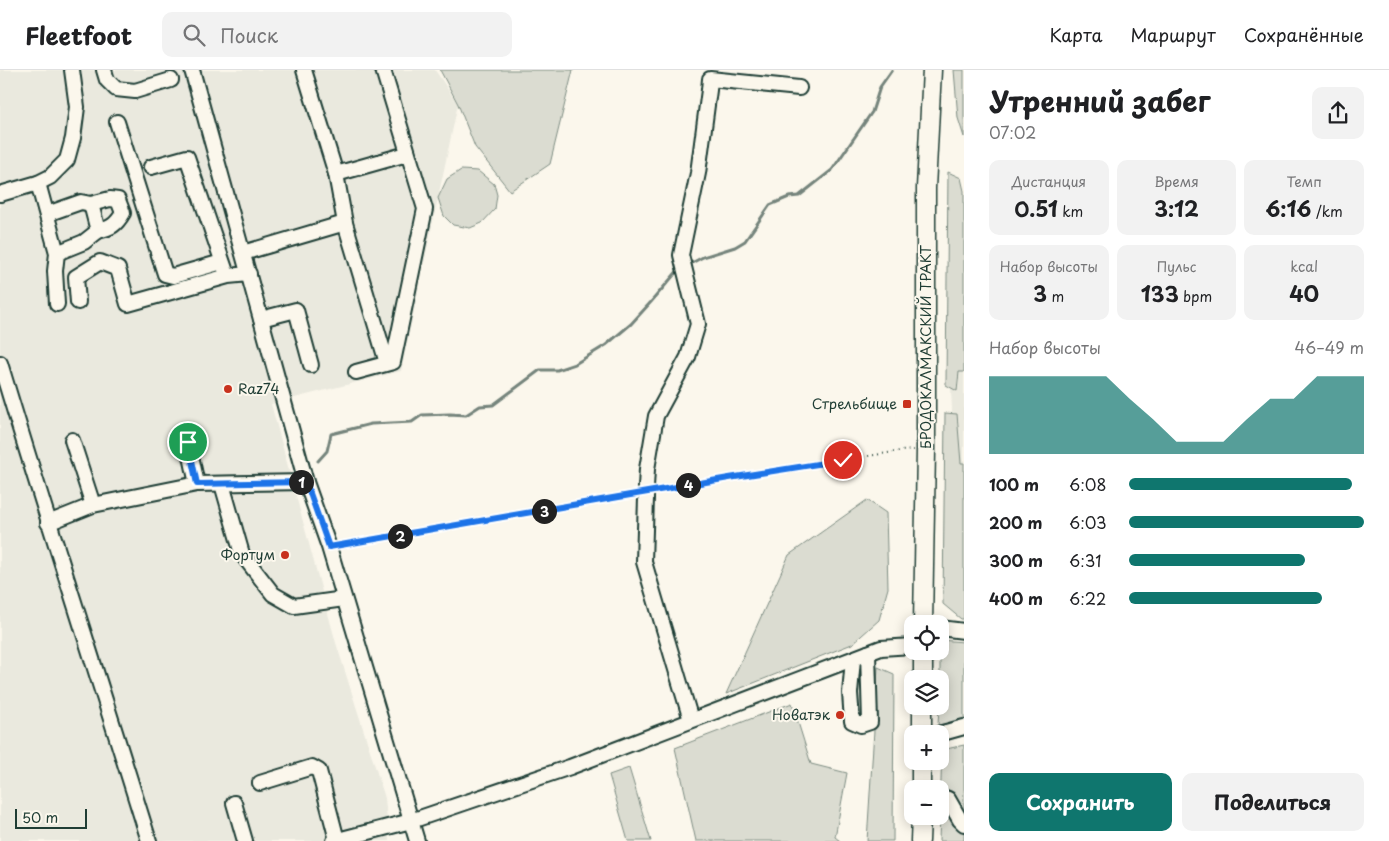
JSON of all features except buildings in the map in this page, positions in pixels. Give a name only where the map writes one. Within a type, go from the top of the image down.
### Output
[{"type":"main road","name":"БРОДОКАЛМАКСКИЙ ТРАКТ","points":[[923,615],[926,450],[926,188],[932,70]]},
{"type":"main road","points":[[920,841],[921,825]]},
{"type":"street","points":[[0,194],[38,183],[50,177],[67,160],[73,138],[77,107],[72,70]]},
{"type":"street","points":[[104,70],[107,80],[116,89],[134,91],[172,80]]},
{"type":"street","points":[[192,70],[306,482],[329,547],[417,841]]},
{"type":"street","points":[[304,70],[336,174],[346,223],[387,363]]},
{"type":"street","points":[[356,372],[393,362],[424,209],[383,70]]},
{"type":"street","points":[[691,720],[644,562],[647,469],[656,416],[688,358],[698,324],[681,254],[698,173],[710,79],[799,88]]},
{"type":"street","points":[[117,122],[165,274],[173,276],[222,262]]},
{"type":"street","points":[[336,174],[407,154]]},
{"type":"street","points":[[151,167],[187,157],[228,276]]},
{"type":"street","points":[[38,183],[57,253],[55,271],[57,304]]},
{"type":"street","points":[[47,214],[81,202],[91,204],[110,200],[118,200],[123,213],[118,222],[109,228],[98,231],[84,242],[57,253]]},
{"type":"street","points":[[91,204],[98,231]]},
{"type":"street","points":[[244,253],[346,223]]},
{"type":"street","points":[[78,302],[76,277],[100,262],[118,269],[128,304],[228,276],[249,274]]},
{"type":"street","points":[[261,319],[296,310],[311,365]]},
{"type":"street","points":[[0,363],[149,841]]},
{"type":"street","points":[[72,440],[93,505]]},
{"type":"street","points":[[188,442],[197,484]]},
{"type":"street","points":[[48,522],[93,505],[197,484],[306,482]]},
{"type":"street","points":[[222,484],[242,554],[273,594],[294,606],[344,599]]},
{"type":"street","points":[[949,629],[964,631]]},
{"type":"street","points":[[260,783],[312,767],[319,771],[336,841],[411,821],[570,767],[881,648],[904,647]]},
{"type":"street","points":[[853,659],[850,693],[852,721],[861,725],[870,722],[868,653]]},
{"type":"street","points":[[949,731],[964,727]]},
{"type":"street","points":[[949,801],[964,824]]},
{"type":"street","points":[[234,803],[245,841]]},
{"type":"path","points":[[329,547],[729,478],[900,451],[926,450]]},
{"type":"shaded area","points":[[0,70],[435,70],[458,104],[401,371],[271,404],[336,643],[385,798],[389,841],[0,841]]},
{"type":"shaded area","points":[[440,70],[573,70],[550,164],[510,191],[475,147],[458,104]]},
{"type":"shaded area","points":[[954,70],[964,70],[964,137],[958,118]]},
{"type":"shaded area","points":[[461,170],[478,171],[494,184],[497,195],[495,209],[482,223],[470,228],[453,225],[444,216],[438,198],[447,179]]},
{"type":"shaded area","points":[[948,172],[961,178],[964,191],[964,372],[959,372],[957,391],[946,385]]},
{"type":"shaded area","points":[[950,366],[964,366],[964,477],[955,477]]},
{"type":"shaded area","points":[[945,413],[957,414],[961,463],[964,463],[964,619],[961,619],[943,604]]},
{"type":"shaded area","points":[[867,500],[886,513],[888,588],[879,620],[852,644],[726,694],[789,555]]},
{"type":"shaded area","points":[[949,641],[964,642],[964,720],[938,725],[939,715],[949,715],[949,670],[940,670],[940,660],[949,660]]},
{"type":"shaded area","points":[[878,667],[894,674],[893,841],[867,841]]},
{"type":"shaded area","points":[[792,703],[811,764],[847,773],[835,837],[840,841],[696,841],[675,748]]},
{"type":"shaded area","points":[[964,745],[964,841],[939,841],[940,825],[949,825],[949,780],[941,780],[941,770],[949,770],[949,748]]},
{"type":"shaded area","points":[[629,768],[651,841],[628,841],[609,775]]},
{"type":"waterway","points":[[688,265],[703,257],[735,247],[745,241],[770,205],[789,197],[799,196],[832,170],[872,112],[880,87],[892,70]]},
{"type":"waterway","points":[[318,461],[327,451],[331,434],[371,424],[412,422],[422,415],[466,415],[480,406],[493,405],[540,370],[557,370],[575,364],[606,345],[631,324],[680,268]]},
{"type":"place","name":"Raz74","points":[[228,389]]},
{"type":"place","name":"Стрельбище","points":[[907,404]]},
{"type":"place","name":"Фортум","points":[[285,555]]},
{"type":"place","name":"Новатэк","points":[[840,715]]},
{"type":"route","points":[[188,442],[197,484],[306,482],[329,547],[843,460]]}]
